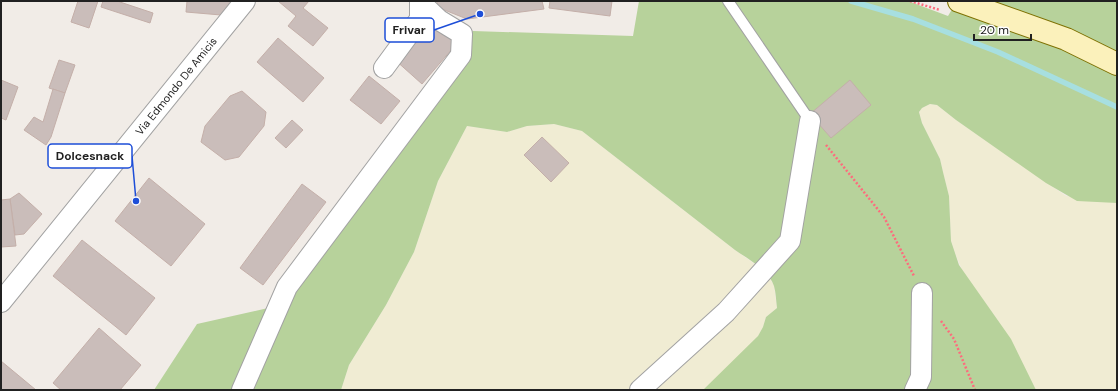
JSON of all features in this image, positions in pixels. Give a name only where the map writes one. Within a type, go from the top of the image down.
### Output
[{"type":"main road","points":[[959,1],[1066,39],[1117,64]]},
{"type":"street","name":"Via Edmondo De Amicis","points":[[1,302],[245,1]]},
{"type":"street","points":[[384,68],[420,19],[420,2]]},
{"type":"street","points":[[242,390],[286,286],[461,55],[462,34],[438,20],[420,2]]},
{"type":"street","points":[[640,390],[726,312],[790,241],[810,122]]},
{"type":"street","points":[[915,390],[921,377],[922,293]]},
{"type":"lane","points":[[728,1],[810,122]]},
{"type":"path","points":[[810,122],[884,217],[922,293],[954,339],[975,390]]},
{"type":"shaded area","points":[[930,104],[937,105],[956,120],[1066,196],[1117,203],[1117,390],[1036,390],[999,322],[963,272],[954,251],[951,241],[949,196],[940,159],[922,123],[919,112],[922,108]]},
{"type":"shaded area","points":[[554,124],[582,131],[767,275],[774,285],[777,308],[766,317],[758,336],[742,354],[703,390],[341,390],[349,365],[386,305],[414,252],[438,181],[467,126],[507,132],[527,126]]},
{"type":"green space","points":[[639,1],[908,1],[948,16],[957,1],[1117,1],[1117,203],[1077,201],[1046,183],[937,105],[930,104],[922,108],[919,112],[922,123],[940,159],[949,196],[951,241],[959,265],[1011,339],[1036,390],[703,390],[758,336],[766,317],[777,308],[775,289],[771,280],[758,265],[735,250],[582,131],[554,124],[527,126],[507,132],[467,126],[438,181],[414,252],[386,305],[349,365],[341,390],[154,390],[197,324],[277,306],[340,213],[473,31],[633,36]]},
{"type":"building","points":[[78,1],[98,1],[89,28],[71,22]]},
{"type":"building","points":[[103,1],[117,1],[153,13],[150,23],[101,7]]},
{"type":"building","points":[[187,1],[231,1],[221,15],[186,12]]},
{"type":"building","points":[[278,1],[309,1],[303,8],[328,28],[313,46],[288,26],[296,16]]},
{"type":"building","points":[[437,1],[542,1],[544,9],[467,19],[437,7]]},
{"type":"building","points":[[550,1],[612,1],[610,16],[549,8]]},
{"type":"building","points":[[430,18],[458,42],[422,84],[394,59]]},
{"type":"building","points":[[278,38],[324,78],[303,102],[257,62]]},
{"type":"building","points":[[59,60],[75,65],[65,93],[49,88]]},
{"type":"building","points":[[369,76],[400,101],[381,124],[350,100]]},
{"type":"building","points":[[1,80],[18,87],[6,120],[1,118]]},
{"type":"building","points":[[850,80],[871,105],[831,138],[810,114]]},
{"type":"building","points":[[53,89],[65,93],[51,137],[46,145],[24,130],[34,117],[43,122]]},
{"type":"building","points":[[242,91],[266,112],[264,126],[239,157],[225,160],[201,142],[205,126],[230,96]]},
{"type":"building","points":[[292,120],[303,130],[286,148],[275,138]]},
{"type":"building","points":[[542,137],[569,163],[551,182],[524,155]]},
{"type":"building","points":[[149,178],[205,224],[171,266],[115,221]]},
{"type":"building","points":[[302,184],[326,202],[263,285],[240,268]]},
{"type":"building","points":[[19,193],[42,214],[24,234],[15,235],[10,199]]},
{"type":"building","points":[[10,199],[16,246],[1,247],[1,200]]},
{"type":"building","points":[[82,240],[155,298],[126,335],[53,276]]},
{"type":"building","points":[[99,328],[141,365],[120,390],[61,390],[53,383]]},
{"type":"building","points":[[1,361],[36,390],[1,390]]},
{"type":"waterway","points":[[851,1],[913,19],[998,52],[1117,107]]},
{"type":"place","name":"Frivar","points":[[480,14]]},
{"type":"place","name":"Dolcesnack","points":[[136,201]]}]
